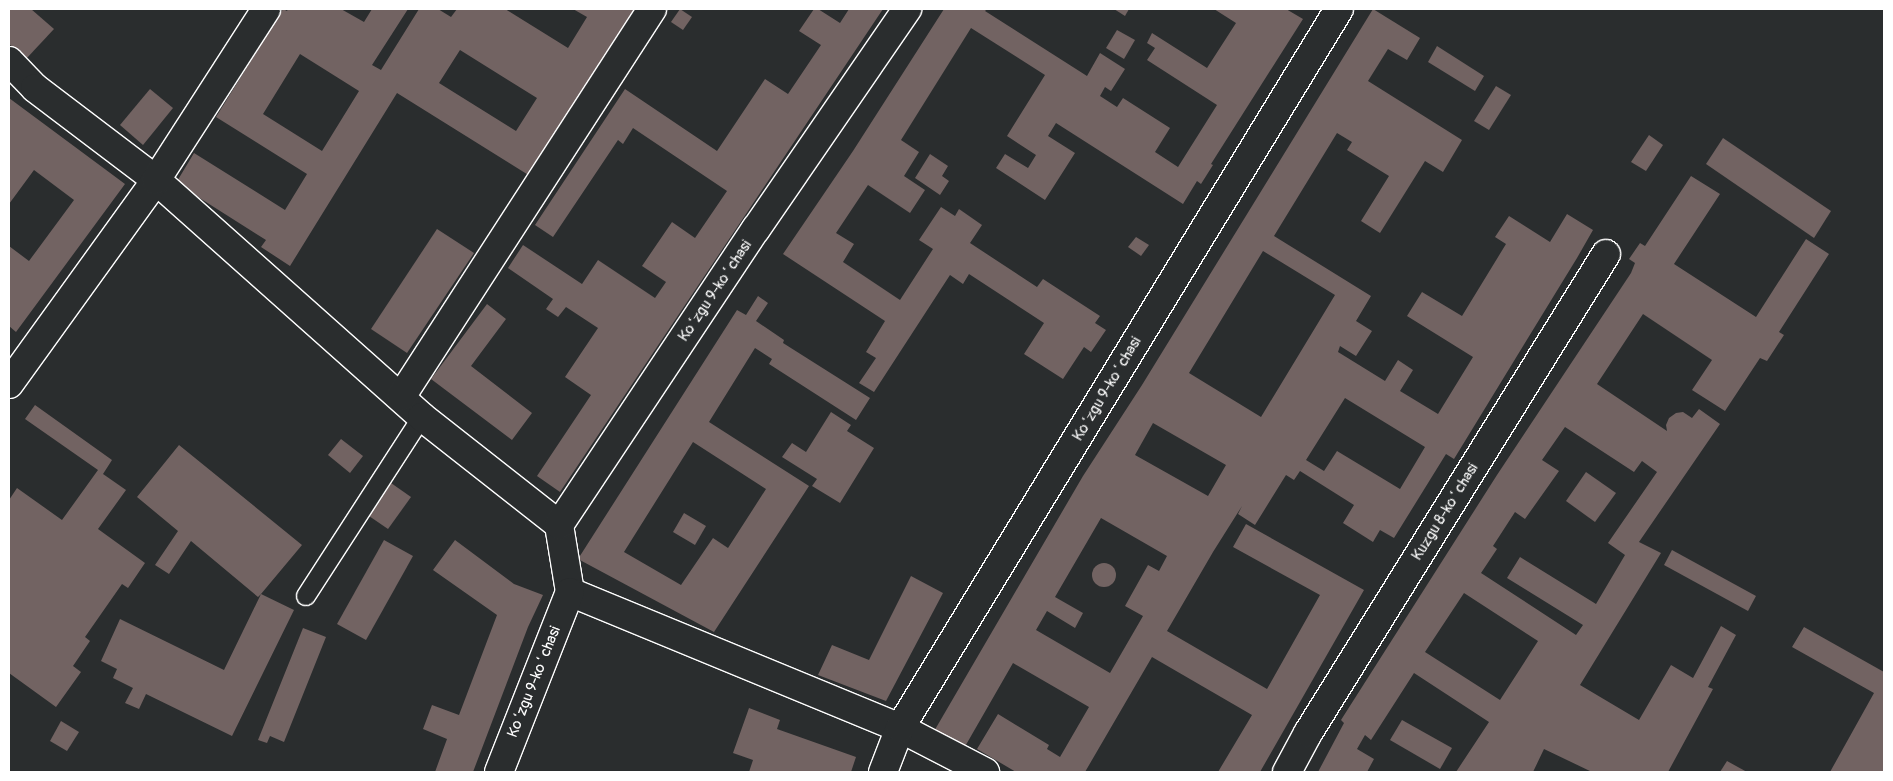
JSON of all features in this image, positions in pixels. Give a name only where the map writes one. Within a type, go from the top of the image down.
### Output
[{"type":"street","points":[[9,384],[156,180],[266,9]]},
{"type":"street","points":[[401,397],[652,9]]},
{"type":"street","name":"Koʻzgu 9-koʻchasi","points":[[559,525],[756,229],[907,9]]},
{"type":"street","name":"Koʻzgu 9-koʻchasi","points":[[883,772],[900,728],[1339,9]]},
{"type":"street","points":[[9,61],[35,88],[156,180],[422,417],[559,525],[570,592],[900,728],[985,772]]},
{"type":"street","name":"Kuzgu 8-koʻchasi","points":[[1287,772],[1313,724],[1606,254]]},
{"type":"street","name":"Koʻzgu 9-koʻchasi","points":[[499,772],[570,592]]},
{"type":"lane","points":[[306,596],[422,417]]},
{"type":"building","points":[[9,9],[31,9],[54,29],[26,59],[9,44]]},
{"type":"building","points":[[283,9],[287,11],[288,9],[341,9],[364,22],[372,9],[408,9],[372,65],[381,70],[419,9],[438,9],[451,17],[457,9],[505,9],[568,48],[587,17],[573,9],[634,10],[530,176],[397,93],[290,266],[261,247],[266,240],[176,183],[194,153],[285,210],[307,174],[216,117]],"holes":[[[460,50],[537,98],[516,131],[439,83]],[[300,54],[359,91],[322,151],[263,114]]]},
{"type":"building","points":[[680,9],[692,17],[683,30],[671,22]]},
{"type":"building","points":[[814,9],[818,9],[840,23],[849,9],[883,9],[560,492],[537,476],[591,395],[565,377],[598,328],[566,307],[558,317],[546,309],[553,299],[508,268],[523,245],[582,284],[598,260],[655,298],[666,282],[642,266],[672,222],[695,238],[727,191],[633,128],[623,144],[618,140],[553,237],[535,225],[625,89],[717,151],[765,79],[788,94],[821,45],[799,31]]},
{"type":"building","points":[[944,9],[987,9],[985,11],[1087,76],[1100,53],[1125,69],[1111,91],[1105,87],[1100,96],[1117,107],[1123,98],[1170,128],[1155,152],[1178,167],[1217,105],[1147,60],[1155,48],[1147,43],[1152,33],[1207,68],[1236,23],[1214,9],[1286,9],[1303,19],[1211,164],[1213,165],[1201,184],[1197,181],[1183,204],[1056,123],[1048,136],[1075,153],[1045,200],[996,168],[1005,154],[1028,168],[1036,155],[1007,136],[1045,75],[971,28],[901,140],[919,152],[904,176],[925,190],[910,213],[868,185],[836,233],[854,244],[843,262],[900,300],[933,249],[919,240],[941,207],[955,216],[959,209],[982,225],[970,243],[1037,287],[1043,279],[1100,316],[1095,323],[1106,330],[1091,352],[1084,347],[1063,379],[1024,354],[1044,323],[969,274],[963,284],[950,275],[874,392],[859,383],[876,358],[866,352],[885,321],[783,254],[853,151]]},
{"type":"building","points":[[1114,9],[1129,9],[1125,16]]},
{"type":"building","points":[[1373,9],[1420,38],[1407,60],[1388,49],[1368,81],[1462,140],[1443,172],[1425,161],[1380,233],[1361,221],[1389,176],[1347,150],[1352,142],[1337,133],[1274,236],[1371,296],[1356,321],[1372,331],[1356,356],[1340,346],[1338,352],[1385,381],[1398,360],[1413,370],[1400,391],[1438,414],[1473,357],[1407,316],[1422,292],[1462,316],[1506,244],[1495,237],[1509,216],[1550,242],[1567,214],[1593,230],[1454,459],[1446,454],[1394,538],[1380,530],[1373,542],[1343,523],[1354,505],[1300,471],[1294,480],[1286,475],[1255,525],[1238,514],[1242,506],[1213,552],[1167,631],[1267,689],[1320,595],[1233,547],[1246,524],[1364,590],[1260,772],[1218,772],[1252,715],[1152,657],[1085,772],[1016,772],[977,749],[998,714],[1049,745],[1047,749],[1060,757],[1089,707],[1013,663],[963,750],[933,733],[1083,476],[1142,385]],"holes":[[[1263,251],[1335,295],[1261,417],[1189,373]],[[1345,398],[1425,447],[1400,489],[1337,451],[1324,471],[1306,460]],[[1153,423],[1226,465],[1208,496],[1135,455]],[[1101,518],[1167,556],[1159,571],[1148,565],[1125,606],[1143,616],[1110,673],[1036,630],[1047,611],[1075,628],[1083,613],[1055,597]]]},
{"type":"building","points":[[1117,30],[1135,40],[1124,59],[1106,48]]},
{"type":"building","points":[[1437,46],[1484,76],[1475,91],[1428,62]]},
{"type":"building","points":[[1496,86],[1511,95],[1489,130],[1474,121]]},
{"type":"building","points":[[150,89],[173,108],[143,145],[120,125]]},
{"type":"building","points":[[9,98],[125,184],[16,332],[9,326],[9,246],[29,261],[74,200],[34,170],[9,204]]},
{"type":"building","points":[[1649,135],[1663,145],[1646,171],[1631,162]]},
{"type":"building","points":[[1723,138],[1831,211],[1814,238],[1706,164]]},
{"type":"building","points":[[930,154],[948,166],[942,176],[949,181],[940,195],[915,178]]},
{"type":"building","points":[[1691,176],[1720,194],[1674,264],[1756,317],[1806,239],[1829,254],[1779,332],[1784,335],[1767,361],[1760,358],[1725,411],[1692,390],[1712,360],[1643,314],[1597,384],[1667,431],[1666,425],[1669,418],[1676,413],[1683,412],[1692,418],[1699,409],[1720,424],[1639,542],[1661,553],[1580,685],[1639,720],[1671,665],[1693,678],[1721,626],[1736,635],[1708,687],[1713,689],[1668,772],[1592,772],[1544,749],[1533,772],[1456,772],[1489,722],[1414,673],[1371,740],[1365,735],[1357,749],[1374,759],[1367,772],[1318,772],[1344,723],[1341,720],[1497,475],[1631,273],[1635,263],[1629,259],[1640,243],[1645,246]],"holes":[[[1565,427],[1634,472],[1642,461],[1657,472],[1608,543],[1625,555],[1596,604],[1520,557],[1507,578],[1583,625],[1576,635],[1481,573],[1497,549],[1493,546],[1515,512],[1525,519],[1559,471],[1542,460]],[[1464,593],[1538,641],[1500,700],[1425,652]]]},
{"type":"building","points":[[437,229],[474,253],[407,353],[371,329]]},
{"type":"building","points":[[1136,237],[1149,245],[1141,256],[1128,247]]},
{"type":"building","points":[[758,296],[768,303],[756,321],[784,340],[783,343],[870,398],[856,420],[769,364],[772,359],[755,348],[709,422],[809,486],[714,632],[578,559],[737,310],[746,315]],"holes":[[[693,442],[766,489],[728,548],[713,538],[681,585],[624,552]]]},
{"type":"building","points":[[487,304],[506,319],[471,366],[532,413],[512,440],[431,379]]},
{"type":"building","points":[[35,405],[112,460],[103,474],[126,490],[98,529],[145,563],[128,588],[122,584],[85,637],[90,641],[73,666],[81,672],[56,707],[9,673],[9,500],[17,488],[62,520],[98,470],[25,419]]},
{"type":"building","points":[[831,412],[851,425],[847,431],[874,448],[840,503],[812,486],[817,479],[782,457],[792,443],[806,452]]},
{"type":"building","points":[[341,439],[363,456],[350,473],[328,455]]},
{"type":"building","points":[[179,445],[302,545],[258,597],[191,541],[169,574],[155,565],[178,531],[137,497]]},
{"type":"building","points":[[1586,472],[1616,493],[1595,522],[1566,501]]},
{"type":"building","points":[[391,483],[411,497],[388,529],[369,516]]},
{"type":"building","points":[[684,513],[706,526],[695,545],[673,532]]},
{"type":"building","points":[[384,540],[413,556],[366,640],[337,624]]},
{"type":"building","points":[[455,540],[514,584],[543,595],[528,627],[473,772],[435,772],[447,739],[423,729],[432,705],[459,715],[497,615],[433,570]]},
{"type":"building","points":[[1672,550],[1756,596],[1748,611],[1664,565]]},
{"type":"building","points":[[1104,563],[1113,566],[1116,575],[1113,584],[1104,587],[1095,584],[1092,575],[1095,566]]},
{"type":"building","points":[[911,576],[943,593],[886,701],[818,675],[832,645],[869,660]]},
{"type":"building","points":[[261,594],[294,610],[232,736],[146,694],[139,709],[125,703],[133,688],[113,678],[117,669],[101,661],[120,619],[224,670]]},
{"type":"building","points":[[1804,627],[1884,672],[1884,772],[1830,772],[1874,693],[1792,647]]},
{"type":"building","points":[[303,628],[326,637],[284,742],[270,736],[267,743],[258,740]]},
{"type":"building","points":[[749,708],[780,720],[777,729],[856,757],[851,772],[749,772],[753,760],[733,753]]},
{"type":"building","points":[[1402,720],[1452,748],[1440,769],[1390,740]]},
{"type":"building","points":[[61,721],[79,732],[67,751],[50,741]]},
{"type":"building","points":[[1727,761],[1747,772],[1720,772]]}]
